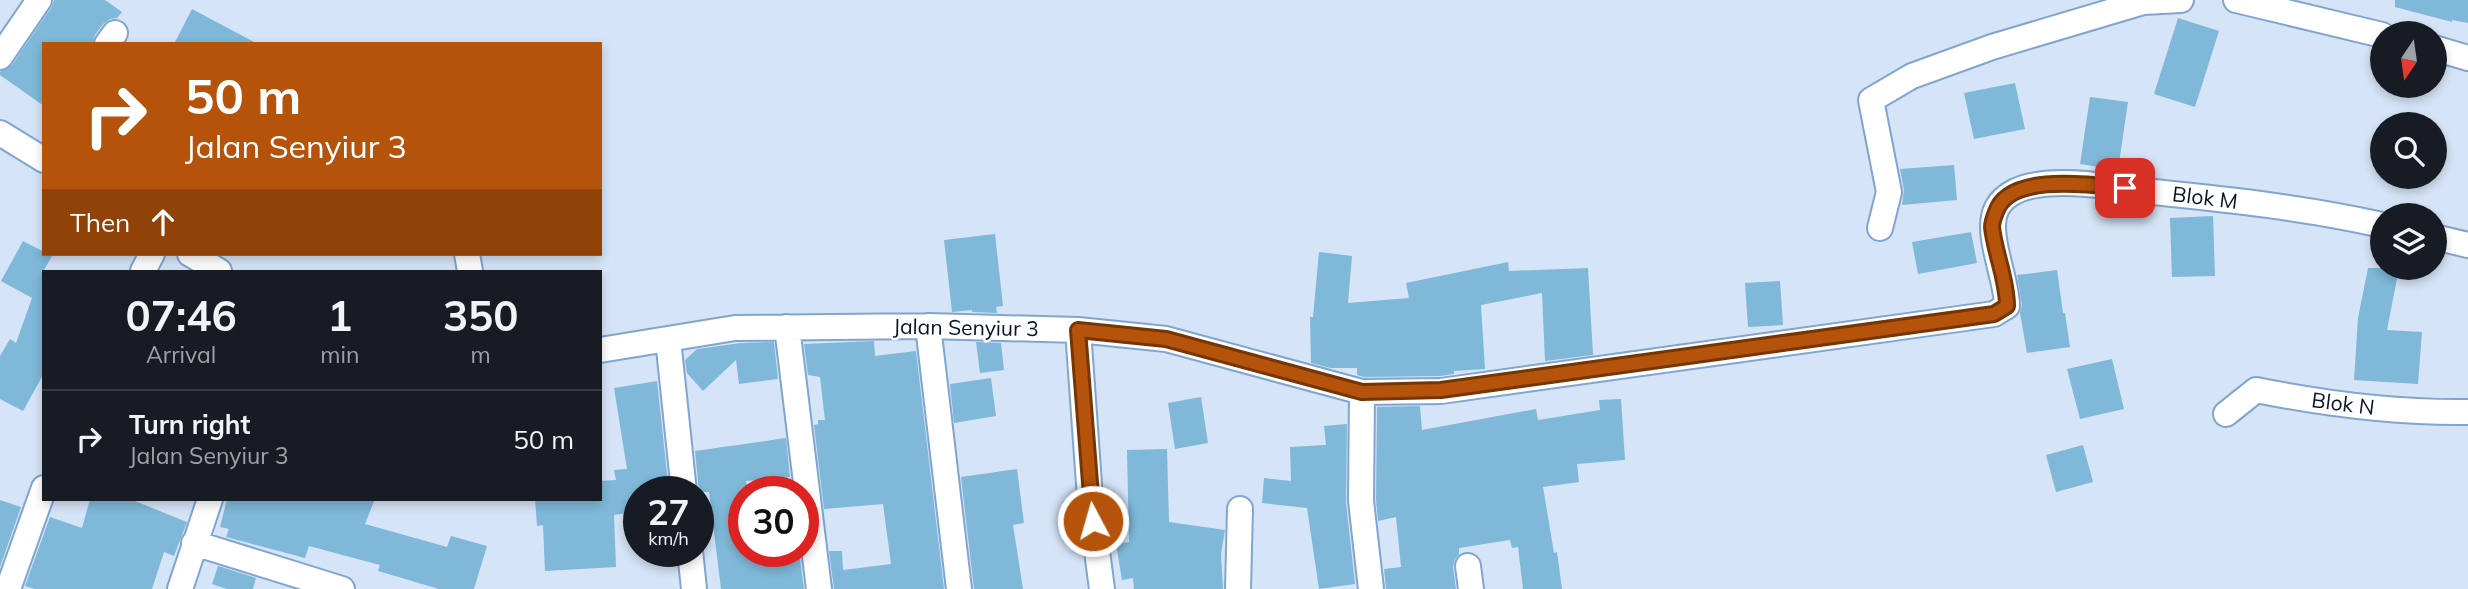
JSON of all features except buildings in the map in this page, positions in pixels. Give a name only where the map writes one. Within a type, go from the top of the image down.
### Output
[{"type":"street","points":[[0,57],[39,0]]},
{"type":"street","points":[[1880,228],[1889,192],[1871,100],[1912,76],[1992,47],[2143,2],[2181,0]]},
{"type":"street","points":[[2236,0],[2370,32]]},
{"type":"street","points":[[2447,52],[2468,58]]},
{"type":"street","points":[[3,142],[40,151]]},
{"type":"street","name":"Blok M","points":[[1980,314],[1994,314],[2007,306],[2007,289],[1992,225],[1998,205],[2017,189],[2041,184],[2100,186],[2335,214],[2370,222]]},
{"type":"street","points":[[2447,240],[2468,245]]},
{"type":"street","points":[[193,256],[217,270]]},
{"type":"street","name":"Jalan Senyiur 3","points":[[602,349],[735,328],[929,326],[1078,330],[1166,339],[1362,392],[1441,390],[1980,314]]},
{"type":"street","points":[[929,326],[959,589]]},
{"type":"street","points":[[787,327],[818,589]]},
{"type":"street","points":[[1078,330],[1090,498],[1102,589]]},
{"type":"street","points":[[668,339],[682,476]]},
{"type":"street","name":"Blok N","points":[[2226,414],[2256,390],[2317,402],[2416,413],[2468,412]]},
{"type":"street","points":[[1362,392],[1361,501],[1371,589]]},
{"type":"street","points":[[8,589],[42,494]]},
{"type":"street","points":[[180,589],[209,501]]},
{"type":"street","points":[[1238,589],[1240,509]]},
{"type":"street","points":[[194,543],[342,589]]},
{"type":"street","points":[[692,567],[694,589]]},
{"type":"route","points":[[1093,521],[1078,330],[1166,339],[1362,392],[1441,390],[1994,314],[2007,306],[2007,289],[1992,225],[1998,205],[2017,189],[2041,184],[2125,188]]}]
